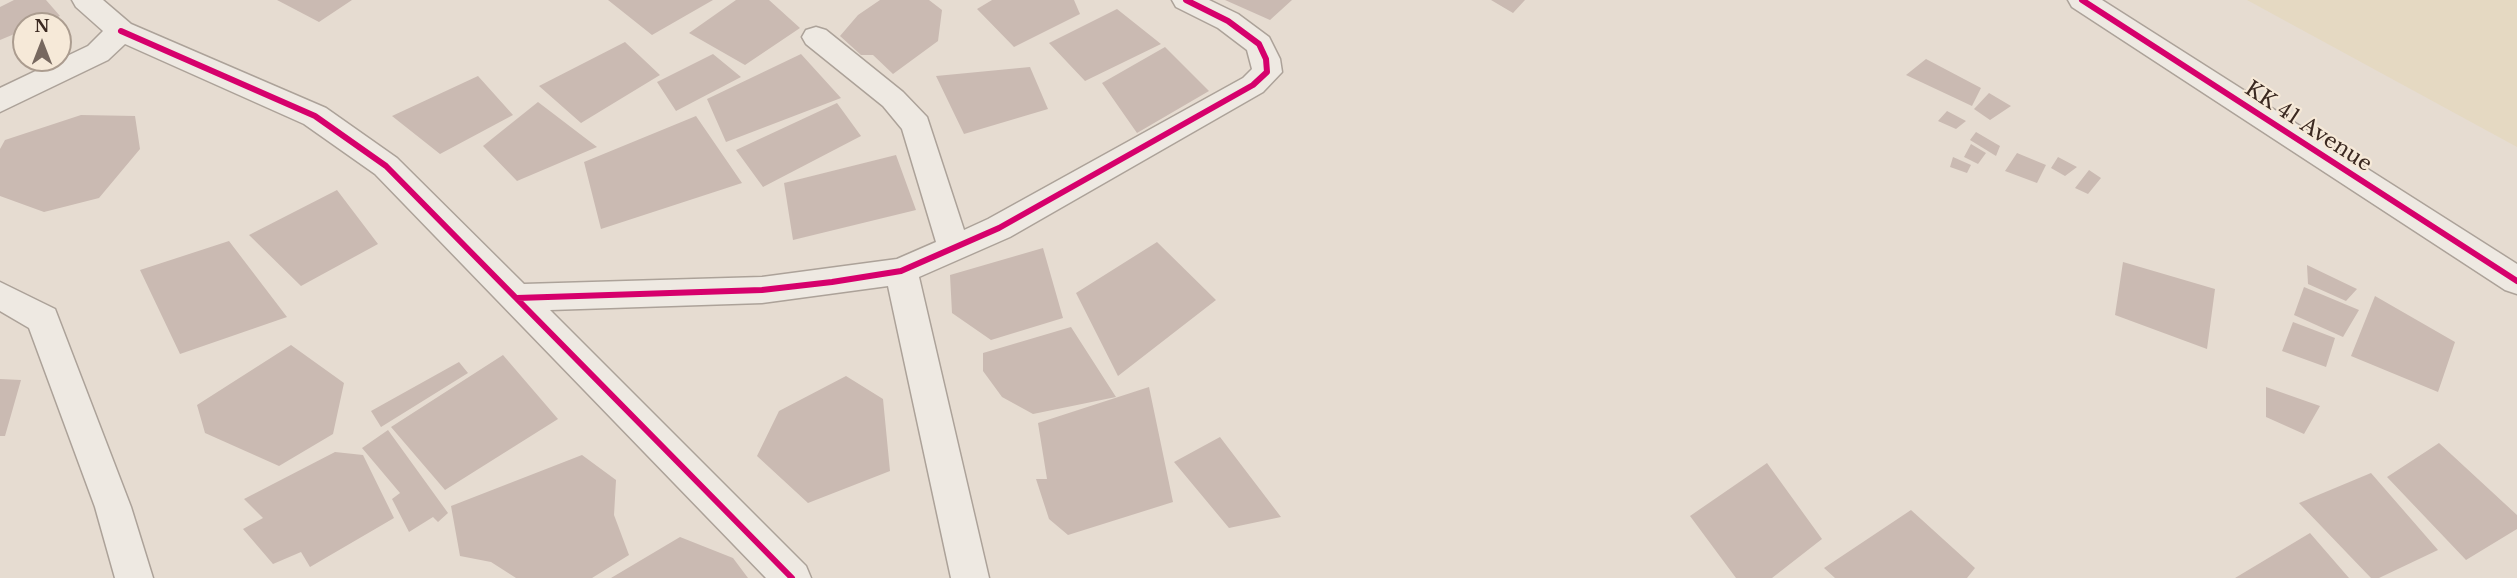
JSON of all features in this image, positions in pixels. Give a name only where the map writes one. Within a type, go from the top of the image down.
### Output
[{"type":"street","points":[[86,0],[121,31],[315,116],[387,166],[792,578]]},
{"type":"street","points":[[517,298],[762,290],[832,282],[901,271],[999,228],[1253,86],[1267,72],[1266,60],[1259,44],[1227,21],[1186,0]]},
{"type":"street","name":"KK 41 Avenue","points":[[2082,0],[2517,281]]},
{"type":"street","points":[[0,101],[98,53],[121,31]]},
{"type":"street","points":[[816,37],[893,99],[916,125],[954,248]]},
{"type":"street","points":[[901,271],[970,578]]},
{"type":"street","points":[[0,295],[43,319],[113,507],[134,578]]},
{"type":"shaded area","points":[[2247,0],[2517,0],[2517,147]]},
{"type":"building","points":[[14,0],[46,0],[56,12],[12,12],[12,35],[0,40],[0,7]]},
{"type":"building","points":[[277,0],[352,0],[319,22]]},
{"type":"building","points":[[608,0],[713,0],[652,35]]},
{"type":"building","points":[[736,0],[769,0],[800,28],[745,65],[689,33]]},
{"type":"building","points":[[880,0],[929,0],[942,10],[938,41],[893,74],[873,55],[861,55],[840,36],[858,15]]},
{"type":"building","points":[[992,0],[1074,0],[1080,14],[1014,47],[977,9]]},
{"type":"building","points":[[1225,0],[1292,0],[1270,20]]},
{"type":"building","points":[[1491,0],[1525,0],[1513,13]]},
{"type":"building","points":[[1117,9],[1161,44],[1085,81],[1049,43]]},
{"type":"building","points":[[625,42],[660,75],[581,123],[539,86]]},
{"type":"building","points":[[1165,47],[1209,91],[1137,133],[1102,83]]},
{"type":"building","points":[[713,54],[741,77],[676,111],[657,82]]},
{"type":"building","points":[[801,54],[841,98],[726,142],[707,99]]},
{"type":"building","points":[[1926,59],[1981,88],[1972,106],[1906,75]]},
{"type":"building","points":[[1030,67],[1048,109],[964,134],[936,76]]},
{"type":"building","points":[[478,76],[513,115],[440,154],[392,116]]},
{"type":"building","points":[[1989,93],[2011,106],[1990,120],[1974,109]]},
{"type":"building","points":[[538,102],[597,147],[517,181],[483,146]]},
{"type":"building","points":[[837,103],[861,136],[763,187],[736,150]]},
{"type":"building","points":[[1947,111],[1966,121],[1956,129],[1938,121]]},
{"type":"building","points":[[81,115],[135,116],[140,149],[99,198],[44,212],[0,196],[0,149],[5,140]]},
{"type":"building","points":[[696,116],[742,183],[601,229],[584,162]]},
{"type":"building","points":[[1976,132],[2000,146],[1996,156],[1970,140]]},
{"type":"building","points":[[1971,144],[1986,153],[1978,164],[1964,157]]},
{"type":"building","points":[[2017,153],[2046,165],[2037,183],[2005,171]]},
{"type":"building","points":[[896,155],[916,210],[793,240],[784,183]]},
{"type":"building","points":[[1953,157],[1971,165],[1967,173],[1950,167]]},
{"type":"building","points":[[2058,157],[2077,167],[2065,176],[2051,168]]},
{"type":"building","points":[[2089,170],[2101,178],[2088,194],[2075,188]]},
{"type":"building","points":[[337,190],[378,244],[301,286],[249,235]]},
{"type":"building","points":[[229,241],[287,317],[180,354],[140,270]]},
{"type":"building","points":[[1157,242],[1216,300],[1118,376],[1076,293]]},
{"type":"building","points":[[1043,248],[1063,318],[991,340],[952,313],[950,275]]},
{"type":"building","points":[[2123,262],[2215,289],[2207,349],[2115,315]]},
{"type":"building","points":[[2307,265],[2357,289],[2346,301],[2308,284]]},
{"type":"building","points":[[2304,287],[2359,310],[2343,337],[2294,315]]},
{"type":"building","points":[[2375,296],[2455,342],[2438,392],[2351,356]]},
{"type":"building","points":[[2293,322],[2335,338],[2326,367],[2282,351]]},
{"type":"building","points":[[1071,327],[1116,397],[1033,414],[1002,397],[983,371],[983,353]]},
{"type":"building","points":[[291,345],[344,383],[333,434],[279,466],[205,433],[197,405]]},
{"type":"building","points":[[503,355],[558,419],[445,490],[391,427]]},
{"type":"building","points":[[459,362],[468,373],[381,427],[371,411]]},
{"type":"building","points":[[846,376],[883,399],[890,471],[808,503],[757,456],[779,411]]},
{"type":"building","points":[[0,379],[21,380],[5,436],[0,436]]},
{"type":"building","points":[[1149,387],[1173,502],[1068,535],[1049,519],[1036,479],[1047,479],[1038,423]]},
{"type":"building","points":[[2266,387],[2320,406],[2304,434],[2266,417]]},
{"type":"building","points":[[388,430],[448,513],[438,522],[433,517],[409,532],[392,499],[400,493],[362,448]]},
{"type":"building","points":[[1220,437],[1281,517],[1229,528],[1174,462]]},
{"type":"building","points":[[2439,443],[2517,515],[2517,529],[2466,560],[2387,477]]},
{"type":"building","points":[[335,452],[363,455],[394,518],[310,567],[301,552],[273,564],[243,529],[263,518],[244,499]]},
{"type":"building","points":[[582,455],[616,480],[614,515],[629,555],[592,578],[516,578],[491,562],[460,556],[451,506]]},
{"type":"building","points":[[1767,463],[1822,539],[1772,578],[1736,578],[1690,516]]},
{"type":"building","points":[[2371,473],[2438,550],[2379,578],[2371,578],[2299,503]]},
{"type":"building","points":[[1911,510],[1975,568],[1967,578],[1835,578],[1824,568]]},
{"type":"building","points":[[2310,533],[2349,578],[2235,578]]},
{"type":"building","points":[[680,537],[733,558],[748,578],[611,578]]},
{"type":"cycle path","points":[[517,298],[762,290],[832,282],[901,271],[999,228],[1253,85],[1267,72],[1266,59],[1259,44],[1228,21],[1186,0]]},
{"type":"cycle path","points":[[2082,0],[2517,281]]},
{"type":"cycle path","points":[[121,31],[315,116],[386,166],[792,578]]}]
